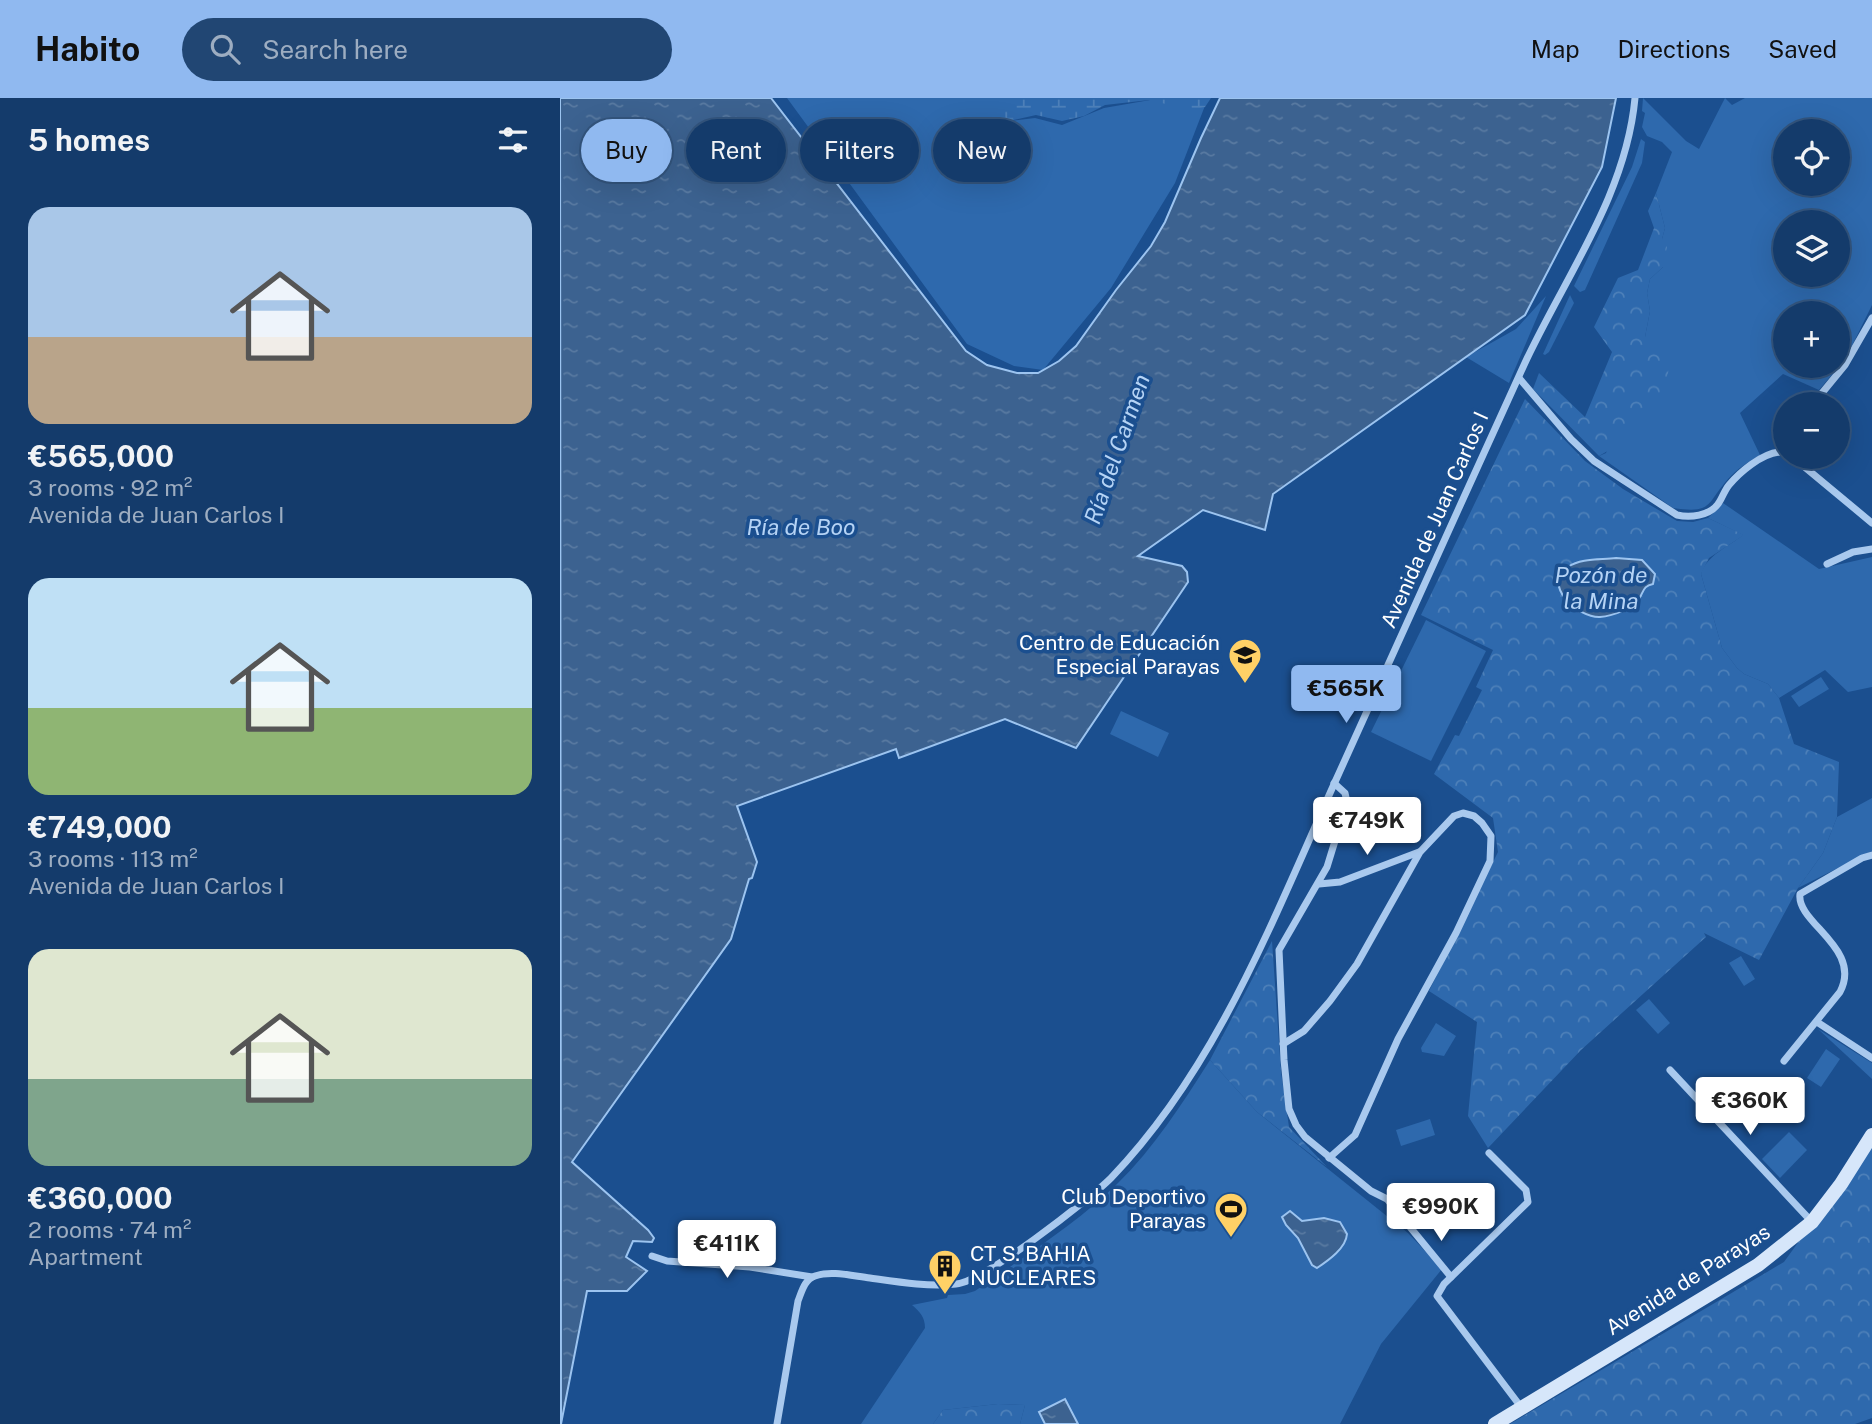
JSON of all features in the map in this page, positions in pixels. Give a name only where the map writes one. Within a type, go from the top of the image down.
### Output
[{"type":"street","name":"Avenida de Juan Carlos I","points":[[652,1256],[667,1261],[750,1267],[812,1277],[843,1275],[911,1283],[962,1284],[981,1275],[1058,1223],[1107,1182],[1142,1144],[1164,1115],[1218,1028],[1291,883],[1519,377],[1615,185],[1626,152],[1635,98]]},
{"type":"street","points":[[1825,392],[1845,365],[1872,318]]},
{"type":"street","points":[[1519,377],[1594,461],[1677,515],[1687,517],[1710,510],[1718,505],[1730,484],[1742,473],[1763,457],[1773,456]]},
{"type":"street","points":[[1806,469],[1872,523]]},
{"type":"street","points":[[1827,564],[1853,552],[1872,549]]},
{"type":"street","points":[[1334,783],[1345,793],[1347,802],[1327,867],[1279,950],[1286,1091],[1292,1117],[1306,1137],[1329,1158],[1371,1191],[1387,1199],[1451,1277]]},
{"type":"street","points":[[1283,1044],[1298,1035],[1315,1019],[1357,964],[1420,852],[1458,814],[1468,814],[1479,819],[1491,836],[1490,861],[1456,933],[1398,1039],[1355,1135],[1329,1158]]},
{"type":"street","points":[[1319,884],[1340,882],[1420,852]]},
{"type":"street","points":[[1784,1061],[1840,992],[1845,981],[1844,969],[1832,943],[1801,904],[1800,894],[1862,858],[1872,855]]},
{"type":"street","points":[[1816,1022],[1872,1058]]},
{"type":"street","points":[[1670,1070],[1812,1222]]},
{"type":"street","name":"Avenida de Parayas","points":[[1495,1424],[1758,1265],[1812,1222],[1841,1184],[1872,1135]]},
{"type":"street","points":[[1489,1153],[1525,1190],[1528,1202],[1437,1292],[1440,1302],[1522,1408]]},
{"type":"street","points":[[776,1424],[798,1301],[805,1283],[812,1277]]},
{"type":"green space","points":[[787,98],[1001,98],[1001,119],[933,119],[933,182],[1031,182],[1031,119],[1026,119],[1035,118],[1062,125],[1104,108],[1150,100],[1208,98],[1175,183],[1111,288],[1043,370],[1014,366],[967,344],[848,182],[919,182],[919,119],[802,119]]},
{"type":"green space","points":[[1001,98],[1211,98],[1205,107],[1191,110],[1149,100],[1105,105],[1084,116],[1062,121],[1036,115],[1001,119]]},
{"type":"green space","points":[[1643,98],[1686,141],[1699,149],[1725,98],[1732,105],[1745,98],[1872,98],[1872,305],[1850,350],[1850,301],[1773,301],[1773,378],[1779,378],[1740,413],[1760,455],[1731,475],[1707,505],[1695,510],[1673,508],[1599,456],[1606,453],[1645,337],[1650,311],[1647,293],[1650,279],[1663,267],[1662,239],[1665,228],[1656,193],[1672,152],[1662,142],[1647,136],[1642,127],[1645,113],[1642,111]]},
{"type":"green space","points":[[1641,139],[1645,142],[1642,163],[1585,290],[1580,292],[1574,286],[1632,167]]},
{"type":"green space","points":[[1656,193],[1665,228],[1662,239],[1667,247],[1663,267],[1650,279],[1647,293],[1650,311],[1645,337],[1670,359],[1666,388],[1626,440],[1599,456],[1533,389],[1539,373],[1585,417],[1612,352],[1594,327],[1618,278],[1638,270],[1654,228],[1648,211]]},
{"type":"green space","points":[[1570,295],[1574,303],[1545,355],[1543,354]]},
{"type":"green space","points":[[1546,296],[1509,383],[1466,357],[1516,329]]},
{"type":"green space","points":[[1792,378],[1829,378],[1819,390]]},
{"type":"green space","points":[[1525,399],[1585,461],[1623,489],[1677,521],[1693,522],[1708,518],[1744,535],[1709,558],[1701,574],[1722,648],[1737,668],[1744,674],[1768,684],[1779,698],[1794,744],[1839,762],[1837,817],[1823,853],[1798,888],[1759,960],[1704,933],[1706,937],[1581,1050],[1488,1148],[1468,1116],[1477,1022],[1429,991],[1498,852],[1493,818],[1434,774],[1455,735],[1459,736],[1482,690],[1476,687],[1493,650],[1421,615]]},
{"type":"green space","points":[[1723,503],[1819,569],[1872,557],[1872,687],[1848,692],[1825,670],[1779,698],[1768,684],[1744,674],[1737,668],[1722,648],[1701,574],[1713,556],[1743,535],[1708,518]]},
{"type":"green space","points":[[1426,620],[1486,651],[1431,761],[1371,732]]},
{"type":"green space","points":[[1821,677],[1829,689],[1799,707],[1791,696]]},
{"type":"green space","points":[[1121,711],[1169,733],[1158,757],[1110,734]]},
{"type":"green space","points":[[1872,798],[1872,851],[1798,888],[1823,853],[1837,817]]},
{"type":"green space","points":[[1272,941],[1281,1072],[1289,1127],[1327,1167],[1257,1112],[1210,1060]]},
{"type":"green space","points":[[1741,956],[1755,979],[1744,986],[1729,963]]},
{"type":"green space","points":[[1649,999],[1670,1023],[1658,1034],[1636,1010]]},
{"type":"green space","points":[[1436,1023],[1456,1036],[1444,1056],[1422,1052],[1421,1048]]},
{"type":"green space","points":[[1818,1029],[1872,1063],[1872,1079]]},
{"type":"green space","points":[[1826,1049],[1840,1059],[1821,1087],[1807,1078]]},
{"type":"green space","name":"Club Deportivo Parayas","points":[[1210,1060],[1257,1112],[1408,1233],[1442,1269],[1381,1344],[1340,1424],[1020,1424],[1025,1405],[998,1404],[943,1410],[933,1424],[861,1424],[925,1328],[922,1315],[912,1305],[975,1291],[1084,1213],[1143,1156]]},
{"type":"green space","points":[[1430,1119],[1435,1135],[1401,1146],[1396,1130]]},
{"type":"green space","points":[[1789,1132],[1807,1150],[1780,1178],[1762,1159]]},
{"type":"green space","points":[[1872,1140],[1872,1418],[1855,1424],[1510,1424],[1784,1262]]},
{"type":"green space","points":[[998,1404],[1025,1405],[1020,1424],[933,1424],[943,1410]]},
{"type":"water","name":"Ría de Boo","points":[[560,98],[771,98],[800,136],[800,182],[836,182],[966,351],[987,365],[1017,373],[1038,373],[1059,361],[1076,346],[1151,246],[1165,222],[1220,98],[1616,98],[1602,167],[1525,315],[1273,494],[1265,530],[1203,510],[1138,556],[1182,566],[1187,572],[1188,582],[1076,748],[1005,719],[899,758],[896,749],[737,806],[757,862],[752,878],[749,879],[731,939],[572,1162],[654,1238],[652,1242],[633,1241],[626,1257],[647,1271],[627,1291],[587,1291],[561,1424]]},
{"type":"water","name":"Pozón de la Mina","points":[[1616,558],[1642,560],[1655,574],[1653,584],[1645,588],[1636,603],[1631,606],[1610,615],[1591,616],[1573,606],[1560,591],[1561,574],[1573,564]]},
{"type":"water","points":[[1290,1211],[1302,1221],[1324,1218],[1340,1222],[1347,1234],[1340,1249],[1317,1268],[1312,1265],[1298,1238],[1282,1217]]},
{"type":"water","points":[[1065,1399],[1078,1424],[1045,1424],[1039,1412]]},
{"type":"place","name":"Centro de Educación Especial Parayas","points":[[1245,685]]},
{"type":"place","name":"Club Deportivo Parayas","points":[[1231,1239]]},
{"type":"place","name":"CT S. BAHIA NUCLEARES","points":[[945,1296]]},
{"type":"water label","name":"Ría del Carmen","points":[[1117,449]]}]
